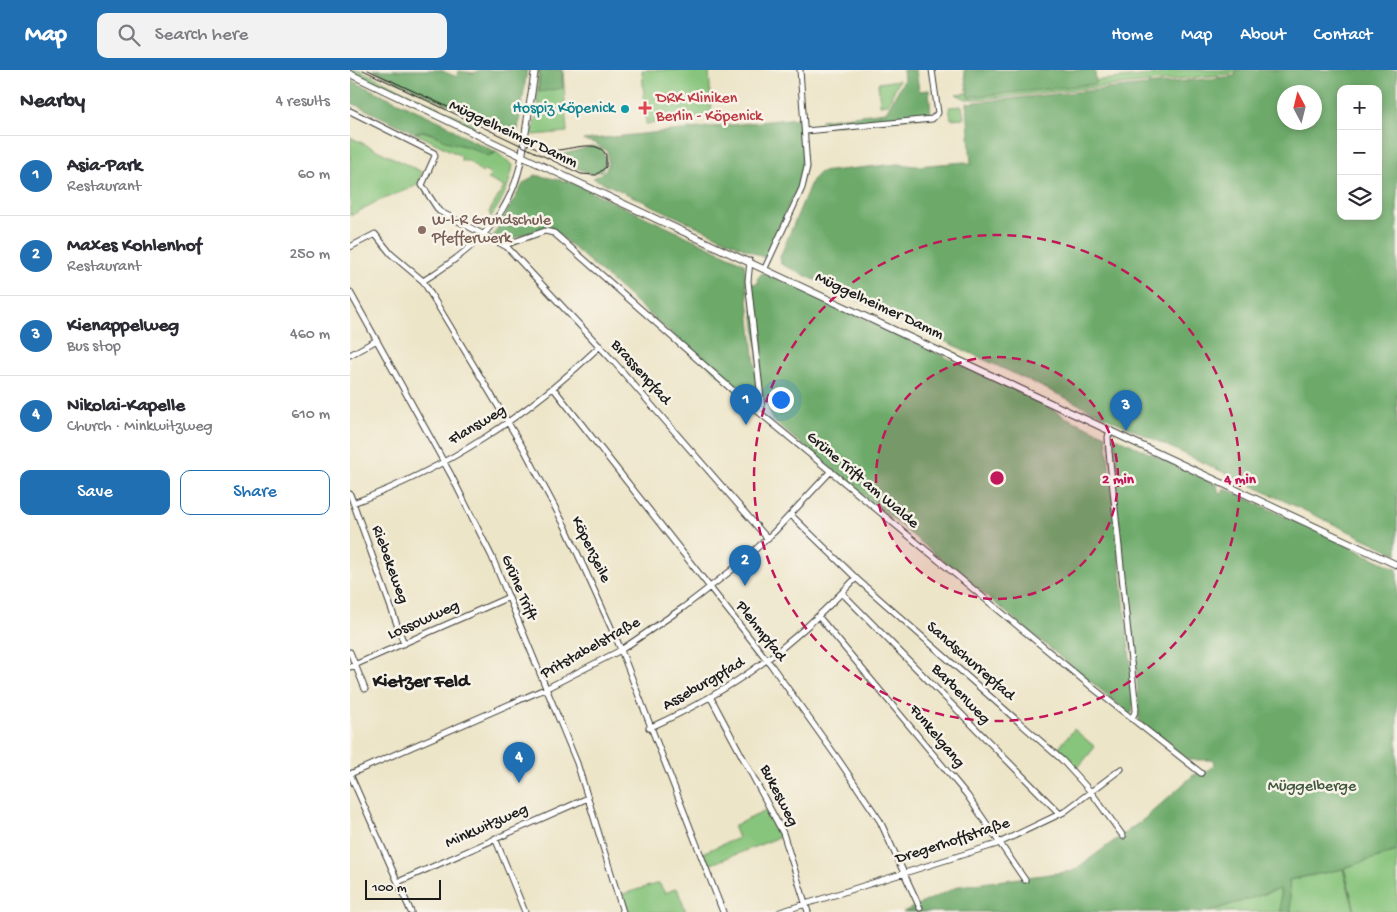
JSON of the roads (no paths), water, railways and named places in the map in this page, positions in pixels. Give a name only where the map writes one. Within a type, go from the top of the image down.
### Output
[{"type":"main road","points":[[522,156],[534,70]]},
{"type":"main road","name":"Müggelheimer Damm","points":[[350,74],[1397,565]]},
{"type":"street","points":[[765,268],[806,177],[808,155],[800,70]]},
{"type":"street","points":[[806,131],[932,119],[938,113],[932,70]]},
{"type":"street","points":[[350,112],[434,153],[435,156],[422,185],[434,207],[483,235]]},
{"type":"street","points":[[423,281],[454,262],[483,235],[509,198],[519,172],[522,156]]},
{"type":"street","name":"Grüne Trift am Walde","points":[[505,245],[545,230],[554,232],[759,411],[1132,719],[1201,773]]},
{"type":"street","name":"Köpenzeile","points":[[350,247],[375,234],[391,254],[423,281],[509,423],[577,548],[621,650],[723,912]]},
{"type":"street","name":"Brassenpfad","points":[[483,235],[505,245],[600,346],[768,539]]},
{"type":"street","points":[[750,261],[748,281],[762,408],[759,411]]},
{"type":"street","name":"Grüne Trift","points":[[350,292],[444,461],[480,532],[547,688],[588,798],[623,912]]},
{"type":"street","points":[[350,355],[377,340]]},
{"type":"street","name":"Flansweg","points":[[353,503],[402,484],[509,423],[554,389],[600,346]]},
{"type":"street","name":"Plehmpfad","points":[[554,389],[767,662],[867,801],[905,872],[920,908]]},
{"type":"street","points":[[1110,430],[1108,437],[1109,452],[1136,709],[1132,719]]},
{"type":"street","name":"Pritstabelstraße","points":[[350,774],[547,688],[621,650],[710,588],[768,539],[831,471]]},
{"type":"street","name":"Riebekeweg","points":[[350,494],[404,644]]},
{"type":"street","name":"Sandschurrepfad","points":[[791,514],[856,578],[1046,745],[1091,792],[1123,836]]},
{"type":"street","name":"Asseburgpfad","points":[[650,728],[711,698],[767,662],[818,617],[856,578]]},
{"type":"street","name":"Barbenweg","points":[[842,593],[1060,814]]},
{"type":"street","name":"Lossowweg","points":[[352,666],[509,598]]},
{"type":"street","name":"Funkelgang","points":[[818,617],[955,779],[1026,880]]},
{"type":"street","points":[[350,652],[352,666],[364,689]]},
{"type":"street","name":"Bukesweg","points":[[711,698],[783,833],[808,912]]},
{"type":"street","name":"Dregerhoffstraße","points":[[780,912],[1001,842],[1060,814],[1121,769]]},
{"type":"street","points":[[350,774],[411,912]]},
{"type":"street","name":"Minkwitzweg","points":[[398,882],[588,798]]},
{"type":"street","points":[[495,838],[525,912]]},
{"type":"tram line","points":[[363,70],[581,174],[596,175],[606,167],[606,155],[601,149],[594,146],[549,151],[541,150],[368,70]]},
{"type":"place","name":"DRK Kliniken Berlin - Köpenick","points":[[645,108]]},
{"type":"place","name":"Hospiz Köpenick","points":[[625,109]]},
{"type":"place","name":"W-I-R Grundschule Pfefferwerk","points":[[422,230]]},
{"type":"place","name":"Asia-Park","points":[[746,425]]},
{"type":"place","name":"Kienappelweg","points":[[1126,431]]},
{"type":"place","name":"Maxes Kohlenhof","points":[[745,586]]},
{"type":"place","name":"Nikolai-Kapelle","points":[[519,783]]},
{"type":"district","name":"Kietzer Feld","points":[[421,682]]},
{"type":"park label","name":"Müggelberge","points":[[1312,787]]}]
